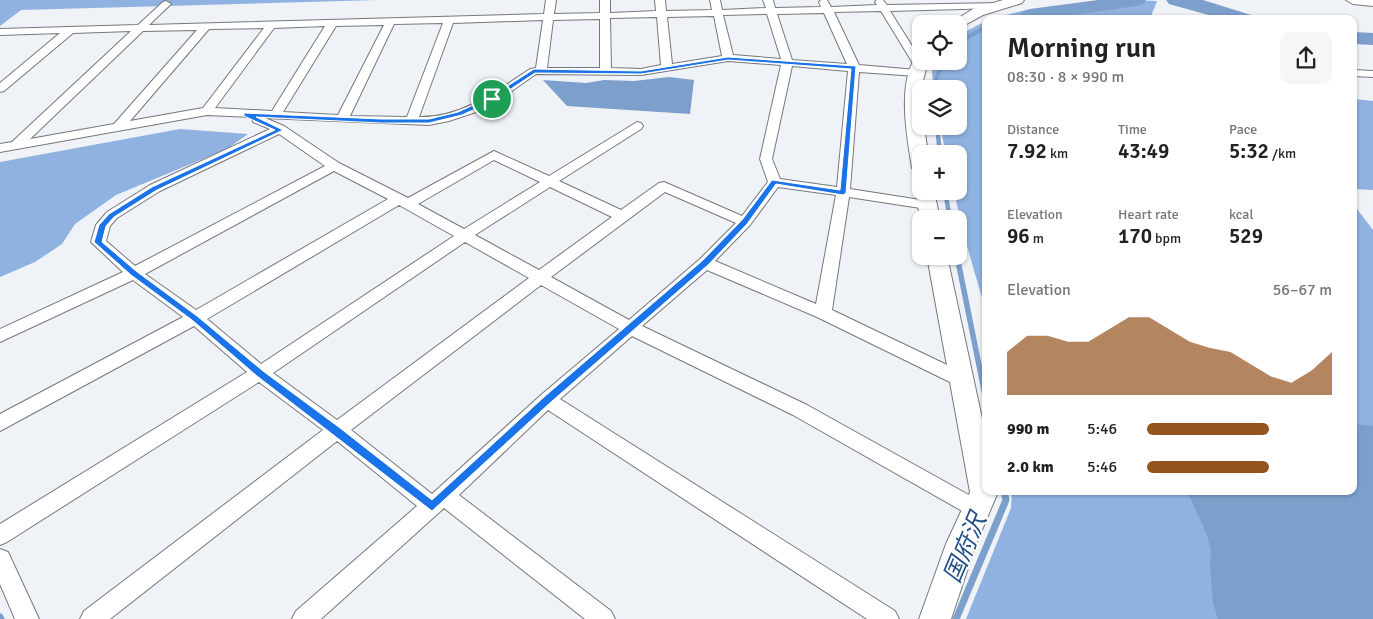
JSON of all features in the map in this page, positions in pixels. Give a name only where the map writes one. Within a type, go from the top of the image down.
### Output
[{"type":"street","points":[[541,70],[551,0]]},
{"type":"street","points":[[605,0],[606,73]]},
{"type":"street","points":[[660,0],[667,69]]},
{"type":"street","points":[[715,0],[728,58]]},
{"type":"street","points":[[768,0],[787,62],[766,160],[774,182]]},
{"type":"street","points":[[823,0],[854,68],[843,193],[823,313]]},
{"type":"street","points":[[0,32],[207,25],[772,12],[828,10],[882,4],[992,3],[1017,0]]},
{"type":"street","points":[[1353,0],[1373,2]]},
{"type":"street","points":[[967,18],[992,3]]},
{"type":"street","points":[[17,145],[166,4]]},
{"type":"street","points":[[882,4],[912,54]]},
{"type":"street","points":[[412,121],[448,19]]},
{"type":"street","points":[[342,120],[391,21]]},
{"type":"street","points":[[275,116],[333,22]]},
{"type":"street","points":[[207,110],[272,24]]},
{"type":"street","points":[[119,126],[207,25]]},
{"type":"street","points":[[0,89],[72,29]]},
{"type":"street","points":[[0,148],[207,110],[342,120],[412,121],[444,118],[467,111],[506,91],[529,72],[541,70],[606,73],[641,72],[728,58],[854,68],[912,66]]},
{"type":"street","points":[[919,70],[915,100],[919,145]]},
{"type":"street","points":[[1357,73],[1373,74]]},
{"type":"street","points":[[246,114],[280,130],[334,166],[465,235],[631,328],[800,410],[978,510]]},
{"type":"street","points":[[0,535],[260,374],[465,235],[637,126]]},
{"type":"street","points":[[280,130],[155,188],[112,215],[103,225],[98,242],[134,273],[194,318],[260,374],[603,619]]},
{"type":"street","points":[[0,423],[404,202],[494,155],[622,216]]},
{"type":"street","points":[[0,336],[134,273],[334,166]]},
{"type":"street","points":[[774,182],[927,205]]},
{"type":"street","points":[[314,616],[548,400],[705,263],[745,222],[774,182]]},
{"type":"street","points":[[92,619],[337,430],[664,186],[745,222]]},
{"type":"street","points":[[705,263],[823,313],[962,380]]},
{"type":"street","points":[[939,265],[982,482]]},
{"type":"street","points":[[548,400],[887,619]]},
{"type":"street","points":[[935,619],[961,544],[978,510],[983,495]]},
{"type":"street","points":[[0,559],[27,619]]},
{"type":"shaded area","points":[[0,0],[377,0],[21,10],[0,26]]},
{"type":"shaded area","points":[[1126,0],[1157,1],[1152,15],[1006,15],[1022,11]]},
{"type":"shaded area","points":[[982,23],[982,298],[967,246],[967,210],[958,210],[956,200],[967,200],[967,145],[944,145],[942,135],[967,135],[967,80],[933,80],[932,70],[967,70],[967,31]]},
{"type":"shaded area","points":[[669,77],[694,80],[690,114],[567,106],[543,80],[586,83],[604,80],[634,81]]},
{"type":"shaded area","points":[[1357,99],[1373,101],[1373,190],[1357,189]]},
{"type":"shaded area","points":[[180,129],[248,134],[227,149],[116,195],[75,224],[62,244],[35,262],[0,277],[0,162]]},
{"type":"shaded area","points":[[1357,209],[1373,230],[1373,619],[966,619],[1011,508],[1012,495],[1357,495]]},
{"type":"shaded area","points":[[1357,424],[1373,426],[1373,619],[1218,619],[1213,603],[1210,567],[1211,551],[1207,535],[1189,495],[1357,495]]},
{"type":"waterway","points":[[1030,15],[1136,0]]},
{"type":"waterway","points":[[1176,0],[1208,7],[1232,15]]},
{"type":"waterway","name":"国府沢","points":[[967,38],[982,29]]},
{"type":"waterway","points":[[1357,38],[1373,39]]},
{"type":"waterway","name":"国府沢","points":[[936,80],[940,70]]},
{"type":"waterway","name":"国府沢","points":[[938,135],[939,145]]},
{"type":"waterway","name":"国府沢","points":[[947,200],[948,210]]},
{"type":"waterway","name":"国府沢","points":[[959,265],[982,380]]},
{"type":"waterway","name":"国府沢","points":[[956,619],[1006,500],[1005,495]]},
{"type":"route","points":[[728,58],[854,68],[843,193],[774,182],[745,222],[705,263],[548,400],[432,506],[337,430],[260,374],[194,318],[134,273],[98,242],[103,225],[112,215],[155,188],[280,130],[246,114],[381,121],[429,121],[460,114],[492,99],[506,91],[529,72],[541,70],[590,73],[641,72],[728,58]]}]
